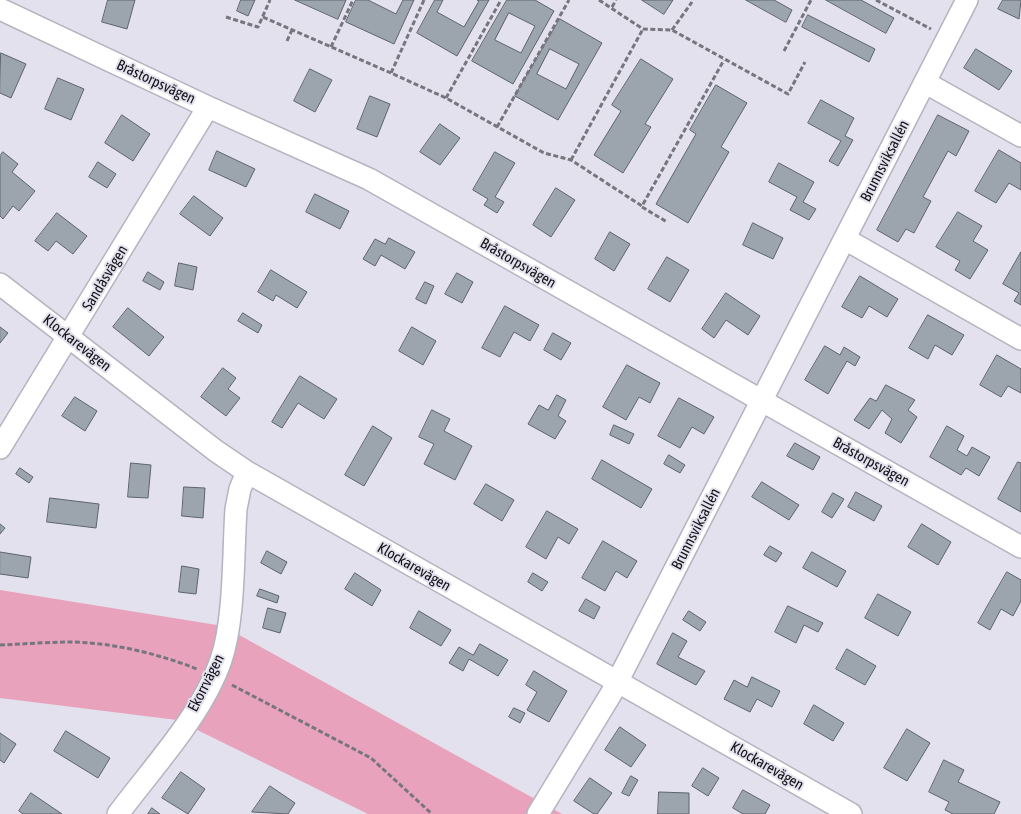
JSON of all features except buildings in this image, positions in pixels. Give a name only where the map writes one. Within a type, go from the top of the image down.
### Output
[{"type":"street","name":"Brunnsviksallén","points":[[538,814],[617,681],[967,0]]},
{"type":"street","name":"Bråstorpsvägen","points":[[0,9],[208,107],[369,179],[1021,547]]},
{"type":"street","points":[[926,82],[1021,136]]},
{"type":"street","name":"Sandåsvägen","points":[[0,448],[70,337],[208,107]]},
{"type":"street","points":[[845,239],[1021,339]]},
{"type":"street","name":"Klockarevägen","points":[[0,284],[216,451],[246,472],[851,814]]},
{"type":"street","name":"Ekorrvägen","points":[[118,814],[198,705],[221,660],[227,635],[236,509],[246,472]]},
{"type":"path","points":[[226,18],[258,27],[270,0]]},
{"type":"path","points":[[331,47],[353,0]]},
{"type":"path","points":[[391,73],[424,0]]},
{"type":"path","points":[[446,98],[501,0]]},
{"type":"path","points":[[497,127],[568,0]]},
{"type":"path","points":[[599,0],[643,29],[672,30],[788,94],[805,62]]},
{"type":"path","points":[[612,7],[616,0]]},
{"type":"path","points":[[784,51],[811,0]]},
{"type":"path","points":[[876,0],[948,38]]},
{"type":"path","points":[[672,30],[692,2]]},
{"type":"path","points":[[263,17],[446,98],[544,153],[571,160],[667,222]]},
{"type":"path","points":[[571,160],[643,29]]},
{"type":"path","points":[[287,41],[292,30]]},
{"type":"path","points":[[642,206],[724,60]]},
{"type":"shaded area","points":[[0,590],[223,626],[562,814],[368,814],[177,720],[0,698]]}]
